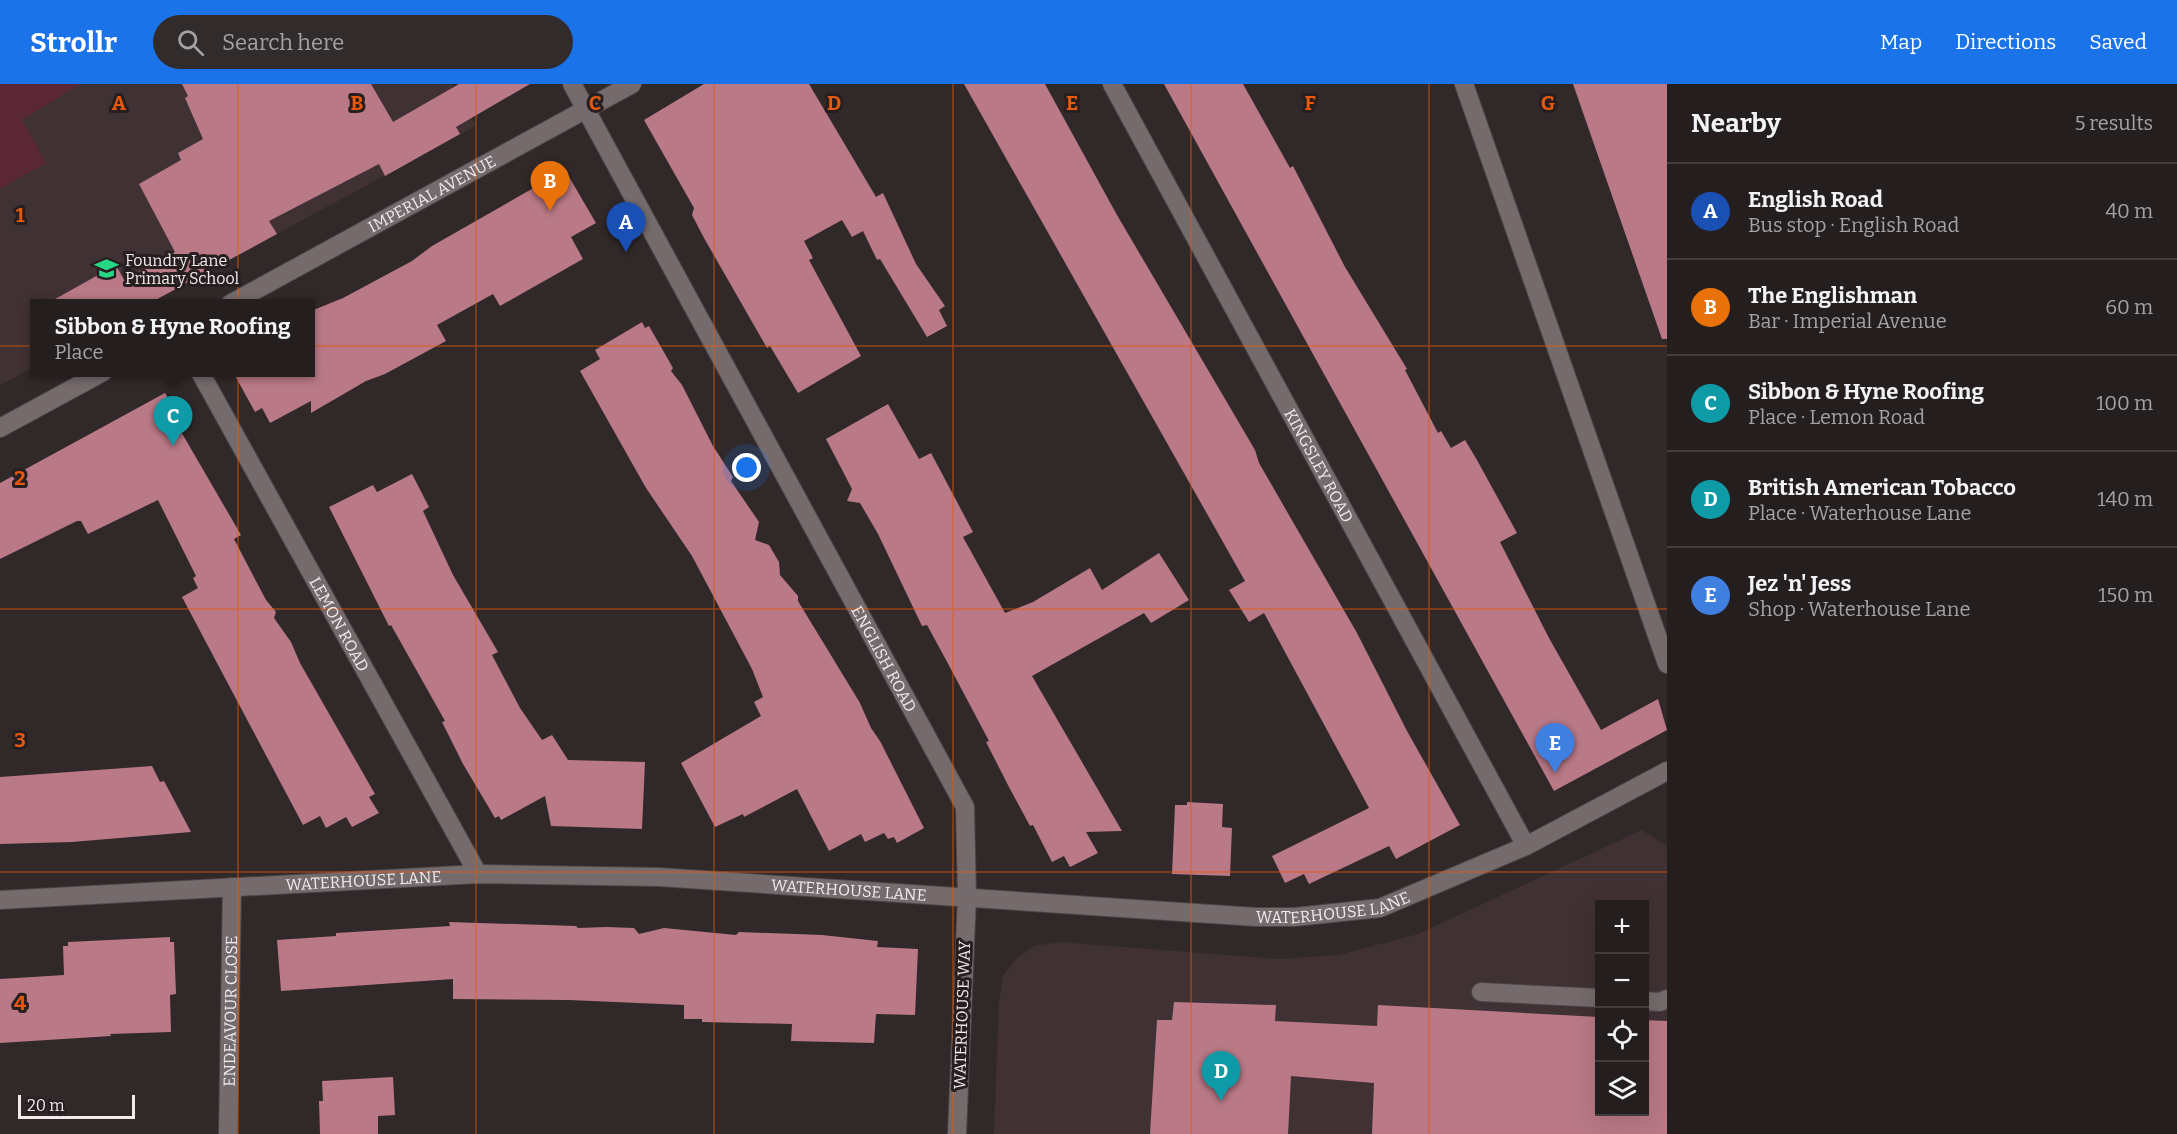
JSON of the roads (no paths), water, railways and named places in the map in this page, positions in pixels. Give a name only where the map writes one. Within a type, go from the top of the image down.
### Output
[{"type":"street","name":"ENGLISH ROAD","points":[[572,84],[965,807],[967,897]]},
{"type":"street","name":"IMPERIAL AVENUE","points":[[237,299],[632,84]]},
{"type":"street","name":"KINGSLEY ROAD","points":[[1112,84],[1526,846]]},
{"type":"street","points":[[1464,84],[1667,664]]},
{"type":"street","points":[[0,428],[94,377]]},
{"type":"street","name":"LEMON ROAD","points":[[203,377],[478,874]]},
{"type":"street","name":"WATERHOUSE LANE","points":[[0,900],[478,874],[659,877],[1256,917],[1295,917],[1380,908],[1526,846],[1667,771]]},
{"type":"street","name":"ENDEAVOUR CLOSE","points":[[228,1134],[232,887]]},
{"type":"street","name":"WATERHOUSE WAY","points":[[957,1134],[967,897]]},
{"type":"street","points":[[1480,992],[1595,998]]},
{"type":"street","points":[[1649,1001],[1660,1002],[1667,999]]},
{"type":"place","name":"The Englishman","points":[[550,211]]},
{"type":"place","name":"English Road","points":[[626,252]]},
{"type":"place","name":"Foundry Lane Primary School","points":[[107,269]]},
{"type":"place","name":"Sibbon & Hyne Roofing","points":[[173,446]]},
{"type":"place","name":"Jez 'n' Jess","points":[[1555,773]]},
{"type":"place","name":"British American Tobacco","points":[[1221,1101]]}]
